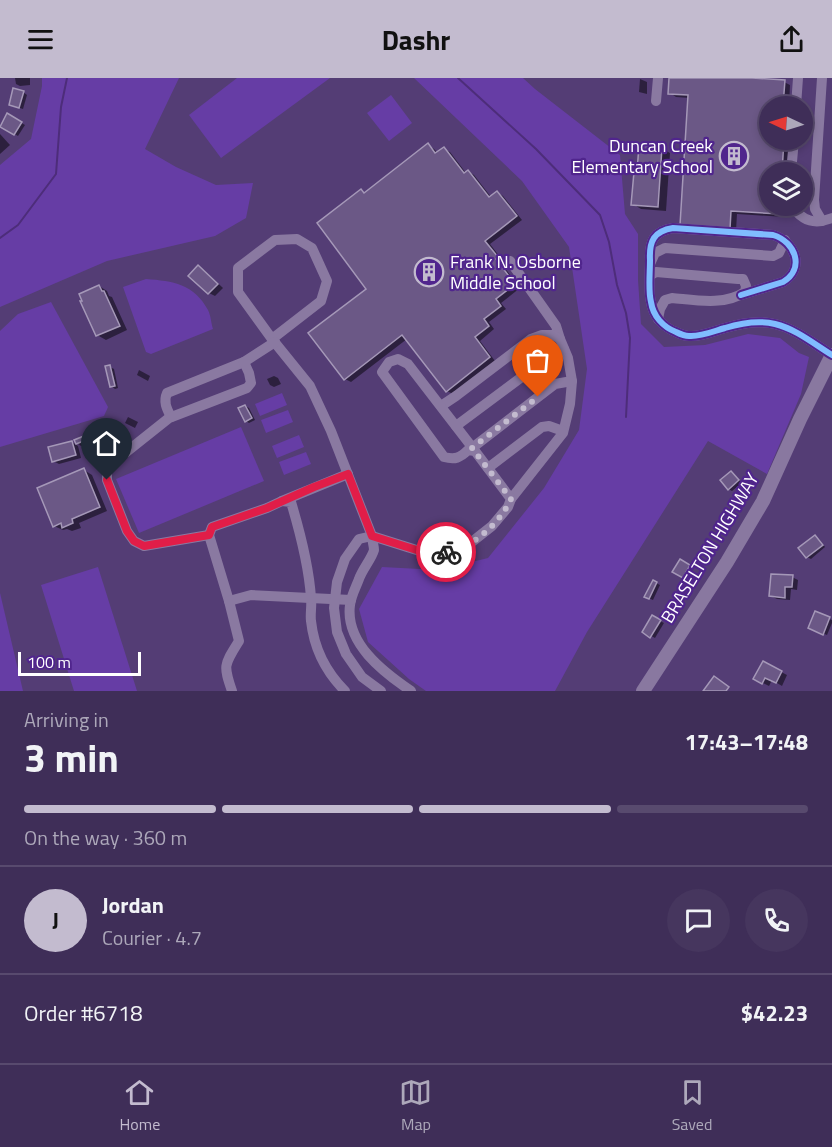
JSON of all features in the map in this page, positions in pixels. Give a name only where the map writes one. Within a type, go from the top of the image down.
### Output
[{"type":"main road","name":"BRASELTON HIGHWAY","points":[[644,691],[727,562],[763,501],[832,355]]},
{"type":"street","points":[[656,101],[658,78]]},
{"type":"street","points":[[797,96],[798,78]]},
{"type":"street","points":[[822,78],[814,200],[815,209],[827,220]]},
{"type":"street","points":[[800,216],[812,221],[827,220]]},
{"type":"street","points":[[658,319],[665,300],[672,298],[722,301],[789,279],[795,262],[794,253],[785,240],[773,235],[673,228],[657,233],[652,239],[650,265],[650,300],[655,315],[658,319],[667,328],[687,336],[707,334],[749,322],[775,324],[796,332],[832,355]]},
{"type":"street","points":[[171,417],[164,399],[167,393],[244,362],[274,341],[321,301],[327,281],[312,248],[297,239],[275,240],[238,268],[238,292],[274,341],[310,386],[331,431],[372,536],[374,551],[360,576],[351,600],[350,626],[360,646],[398,688],[411,691]]},
{"type":"street","points":[[650,265],[655,253],[665,248],[773,256],[779,253],[785,240]]},
{"type":"street","points":[[381,691],[362,677],[346,654],[337,632],[334,608],[337,582],[345,559],[359,539],[372,536],[423,552],[446,552],[468,545],[492,526],[508,507],[511,499],[563,431],[570,404],[572,381],[568,358],[559,341],[556,326],[510,261]]},
{"type":"street","points":[[650,265],[656,272],[743,279],[746,286],[745,292],[741,295]]},
{"type":"street","points":[[441,406],[531,339],[542,335],[559,341]]},
{"type":"street","points":[[456,426],[554,353],[559,341]]},
{"type":"street","points":[[511,499],[473,450],[441,406],[408,364],[398,359],[389,362],[382,372],[444,457],[452,459],[460,458],[468,450],[473,450],[555,384],[572,381]]},
{"type":"street","points":[[209,535],[144,546],[134,541],[127,531],[107,480],[107,470],[115,461],[171,417],[247,388],[251,382],[244,362]]},
{"type":"street","points":[[488,468],[543,427],[549,426],[563,431]]},
{"type":"street","points":[[232,691],[226,672],[227,660],[238,641],[229,601],[209,535],[212,527],[267,508],[348,474]]},
{"type":"street","points":[[282,501],[291,502],[300,535],[311,598],[311,620],[316,648],[333,679],[345,691]]},
{"type":"street","points":[[229,601],[250,595],[351,600]]},
{"type":"shaded area","points":[[42,78],[179,78],[145,149],[176,167],[216,185],[253,183],[246,218],[215,236],[107,261],[0,307],[0,165],[31,139]]},
{"type":"shaded area","points":[[237,78],[330,78],[221,158],[189,115]]},
{"type":"shaded area","points":[[414,78],[523,78],[620,155],[625,214],[638,234],[641,324],[664,347],[705,345],[748,334],[780,338],[799,353],[809,357],[801,394],[767,474],[708,441],[587,632],[555,691],[426,691],[409,679],[368,642],[359,609],[382,567],[439,570],[488,558],[544,488],[579,430],[587,369],[569,247],[522,181]]},
{"type":"shaded area","points":[[391,95],[412,123],[389,141],[367,113]]},
{"type":"shaded area","points":[[146,279],[174,283],[196,294],[208,310],[213,329],[151,354],[146,352],[123,287]]},
{"type":"shaded area","points":[[51,302],[108,407],[104,416],[0,447],[0,331],[18,314]]},
{"type":"shaded area","points":[[282,393],[287,405],[260,416],[255,404]]},
{"type":"shaded area","points":[[288,410],[293,422],[266,433],[261,420]]},
{"type":"shaded area","points":[[241,427],[264,481],[139,533],[116,479]]},
{"type":"shaded area","points":[[299,435],[304,447],[277,458],[272,446]]},
{"type":"shaded area","points":[[306,452],[311,464],[284,475],[279,462]]},
{"type":"shaded area","points":[[98,567],[137,691],[74,691],[41,585]]},
{"type":"shaded area","points":[[0,593],[23,691],[0,691]]},
{"type":"building","name":"Duncan Creek Elementary School","points":[[669,78],[785,80],[784,96],[759,96],[759,150],[783,150],[783,162],[759,162],[759,213],[731,211],[730,229],[680,225],[688,95],[668,94]]},
{"type":"building","points":[[13,88],[24,91],[19,108],[9,105]]},
{"type":"building","points":[[7,113],[22,122],[14,135],[0,127]]},
{"type":"building","name":"Frank N. Osborne Middle School","points":[[428,143],[435,153],[444,147],[464,173],[468,170],[489,197],[497,191],[517,216],[485,241],[515,284],[496,299],[501,306],[484,319],[489,326],[475,337],[490,357],[446,392],[402,335],[344,380],[308,333],[366,289],[317,223],[361,189],[364,193]]},
{"type":"building","points":[[639,145],[662,147],[658,207],[631,205]]},
{"type":"building","points":[[198,265],[218,284],[208,294],[188,276]]},
{"type":"building","points":[[99,285],[120,326],[96,336],[79,294]]},
{"type":"building","points":[[110,365],[115,386],[110,387],[105,366]]},
{"type":"building","points":[[245,405],[252,418],[245,422],[238,408]]},
{"type":"building","points":[[111,428],[114,435],[103,440],[100,432]]},
{"type":"building","points":[[94,432],[96,436],[76,444],[74,440]]},
{"type":"building","points":[[72,441],[76,455],[52,462],[48,447]]},
{"type":"building","points":[[84,468],[100,507],[72,519],[73,523],[62,528],[61,523],[53,527],[37,488]]},
{"type":"building","points":[[731,471],[739,480],[728,490],[720,480]]},
{"type":"building","points":[[815,535],[823,545],[806,558],[798,548]]},
{"type":"building","points":[[680,559],[690,565],[683,578],[672,572]]},
{"type":"building","points":[[771,574],[793,575],[792,587],[785,587],[785,598],[769,596]]},
{"type":"building","points":[[653,580],[657,582],[649,599],[644,597]]},
{"type":"building","points":[[815,611],[830,617],[823,635],[808,628]]},
{"type":"building","points":[[652,615],[661,620],[650,638],[642,632]]},
{"type":"building","points":[[763,661],[782,671],[776,683],[765,678],[762,684],[753,679]]},
{"type":"building","points":[[714,676],[729,687],[726,691],[703,691]]},
{"type":"waterway","points":[[0,238],[18,225],[56,174],[61,107],[67,78]]},
{"type":"waterway","points":[[458,78],[536,149],[600,215],[609,242],[630,338],[626,417]]},
{"type":"cycle path","points":[[741,295],[783,282],[790,277],[796,263],[795,256],[781,238],[773,235],[673,228],[657,234],[654,238],[650,253],[650,298],[656,316],[671,330],[683,335],[694,336],[744,323],[769,323],[798,333],[832,355]]},
{"type":"way so far","points":[[446,552],[468,545],[492,526],[508,507],[511,499],[472,448],[538,397]]},
{"type":"place","name":"Duncan Creek Elementary School","points":[[734,156]]},
{"type":"place","name":"Frank N. Osborne Middle School","points":[[429,272]]},
{"type":"route","points":[[107,480],[127,531],[134,541],[144,546],[209,535],[212,527],[267,508],[348,474],[372,536],[423,552],[446,552]]}]
